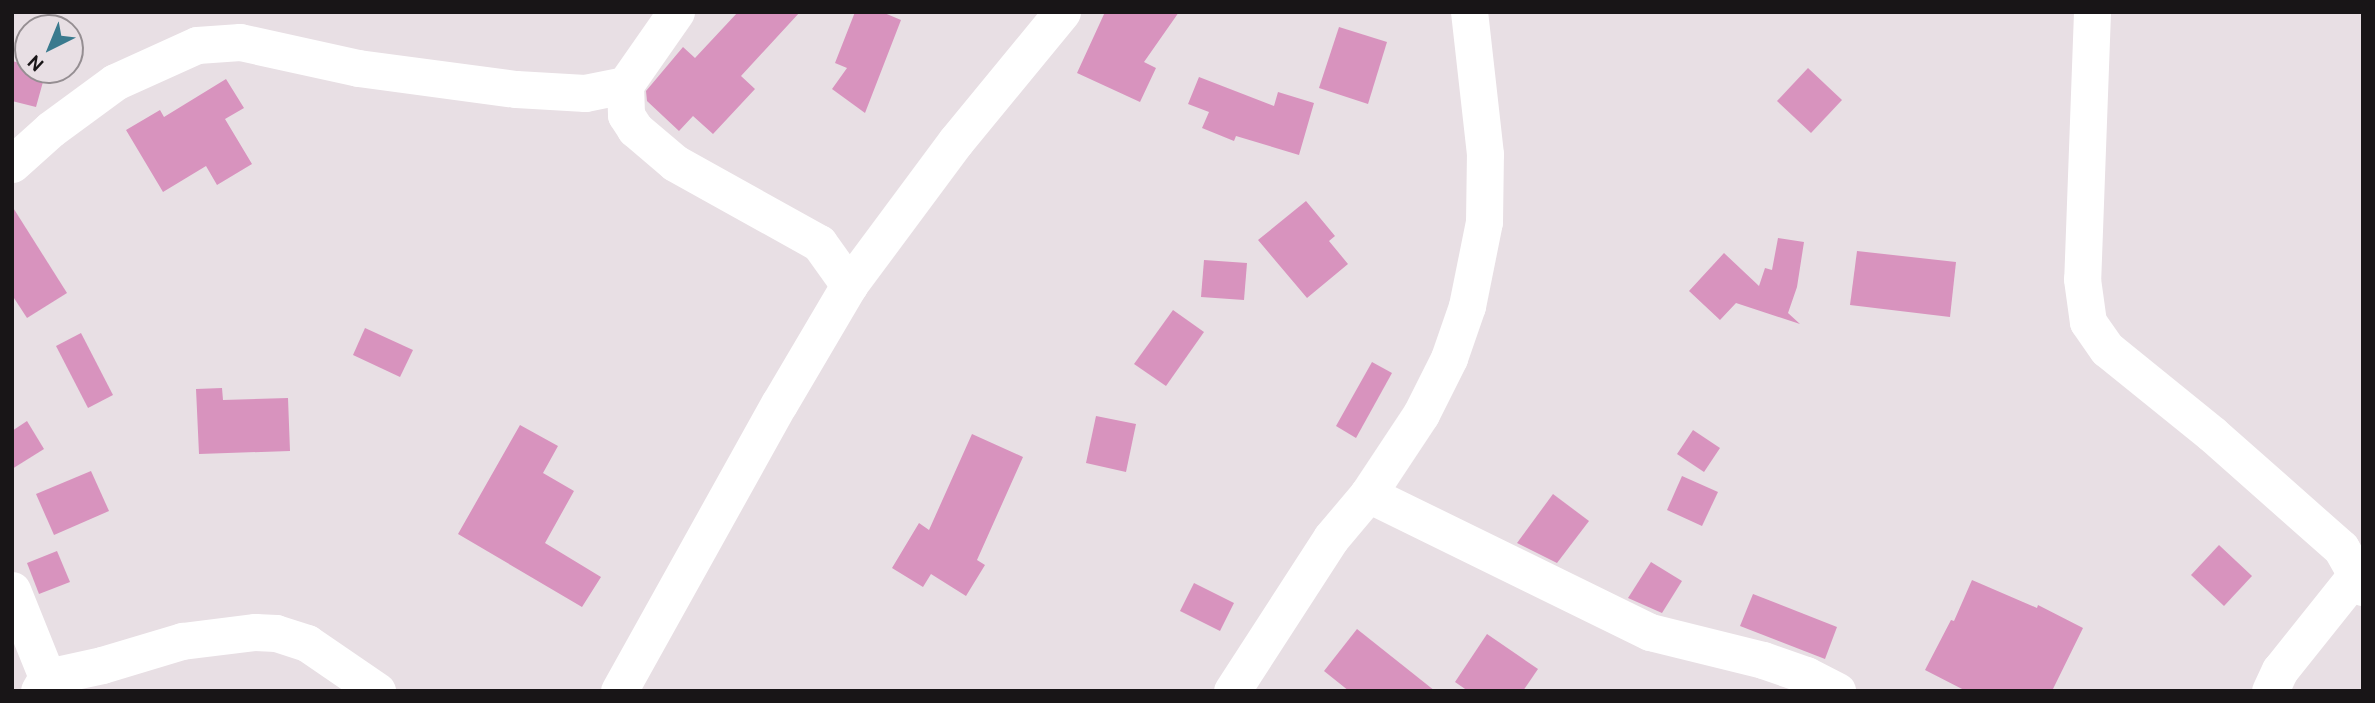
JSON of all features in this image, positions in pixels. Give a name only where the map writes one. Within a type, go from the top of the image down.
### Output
[{"type":"street","points":[[676,12],[625,85],[626,115],[635,129],[676,163],[819,243],[849,285]]},
{"type":"street","points":[[619,691],[779,404],[849,285],[956,141],[1062,12]]},
{"type":"street","points":[[1232,691],[1331,538],[1368,494],[1421,414],[1449,358],[1467,306],[1484,222],[1485,154],[1469,12]]},
{"type":"street","points":[[2092,12],[2082,279],[2088,322],[2115,357],[2211,435],[2341,548],[2358,569],[2280,670],[2270,691]]},
{"type":"street","points":[[12,164],[51,129],[115,82],[197,45],[219,41],[240,42],[358,68],[516,89],[585,93],[625,85]]},
{"type":"street","points":[[1368,494],[1650,632],[1763,660],[1806,675],[1837,691]]},
{"type":"street","points":[[12,590],[43,684],[182,641],[255,632],[276,633],[307,643],[377,691]]},
{"type":"building","points":[[738,12],[800,12],[741,76],[755,89],[713,134],[693,116],[679,131],[647,101],[646,91],[683,47],[695,58]]},
{"type":"building","points":[[855,12],[882,12],[901,20],[865,113],[832,89],[847,68],[835,63]]},
{"type":"building","points":[[1105,12],[1179,12],[1144,62],[1156,68],[1140,102],[1077,73]]},
{"type":"building","points":[[1339,27],[1387,42],[1368,104],[1319,88]]},
{"type":"building","points":[[12,61],[14,84],[42,84],[36,107],[12,101]]},
{"type":"building","points":[[1808,68],[1842,100],[1811,133],[1777,101]]},
{"type":"building","points":[[1199,77],[1274,106],[1278,92],[1314,103],[1299,155],[1236,136],[1234,141],[1202,128],[1209,112],[1188,104]]},
{"type":"building","points":[[226,79],[244,108],[225,119],[252,164],[217,185],[206,166],[163,192],[126,130],[160,110],[164,117]]},
{"type":"building","points":[[1306,201],[1335,236],[1329,241],[1348,264],[1307,298],[1258,240]]},
{"type":"building","points":[[12,206],[67,293],[27,318],[12,295]]},
{"type":"building","points":[[1778,238],[1804,242],[1797,287],[1788,313],[1800,324],[1736,303],[1720,320],[1689,291],[1724,253],[1759,286],[1765,268],[1772,270]]},
{"type":"building","points":[[1857,251],[1956,262],[1950,317],[1850,305]]},
{"type":"building","points":[[1204,260],[1247,263],[1244,300],[1201,297]]},
{"type":"building","points":[[1173,310],[1204,332],[1166,386],[1134,364]]},
{"type":"building","points":[[365,328],[413,350],[400,377],[353,355]]},
{"type":"building","points":[[81,333],[113,395],[88,408],[56,346]]},
{"type":"building","points":[[1372,362],[1392,373],[1356,438],[1336,426]]},
{"type":"building","points":[[222,388],[223,400],[288,398],[290,451],[199,454],[196,389]]},
{"type":"building","points":[[1096,416],[1136,424],[1126,472],[1086,463]]},
{"type":"building","points":[[27,421],[44,449],[12,469],[12,431]]},
{"type":"building","points":[[520,425],[558,446],[543,473],[574,491],[545,543],[601,577],[582,607],[458,534]]},
{"type":"building","points":[[1693,430],[1720,448],[1704,472],[1677,454]]},
{"type":"building","points":[[972,434],[1023,457],[977,560],[985,565],[966,596],[931,574],[923,587],[892,568],[919,523],[929,530]]},
{"type":"building","points":[[91,471],[109,511],[54,535],[36,494]]},
{"type":"building","points":[[1682,476],[1718,492],[1702,526],[1667,510]]},
{"type":"building","points":[[1553,494],[1589,521],[1557,563],[1517,543]]},
{"type":"building","points":[[2219,545],[2252,576],[2224,606],[2191,575]]},
{"type":"building","points":[[57,551],[70,582],[39,594],[27,563]]},
{"type":"building","points":[[1651,562],[1682,581],[1662,613],[1628,598]]},
{"type":"building","points":[[1972,580],[2037,608],[2038,605],[2083,628],[2052,691],[1966,691],[1925,670],[1951,620],[1954,621]]},
{"type":"building","points":[[1194,583],[1234,603],[1220,631],[1180,611]]},
{"type":"building","points":[[1753,594],[1837,627],[1825,659],[1740,626]]},
{"type":"building","points":[[1357,629],[1435,691],[1349,691],[1324,671]]},
{"type":"building","points":[[1487,634],[1538,669],[1523,691],[1468,691],[1455,682]]}]
